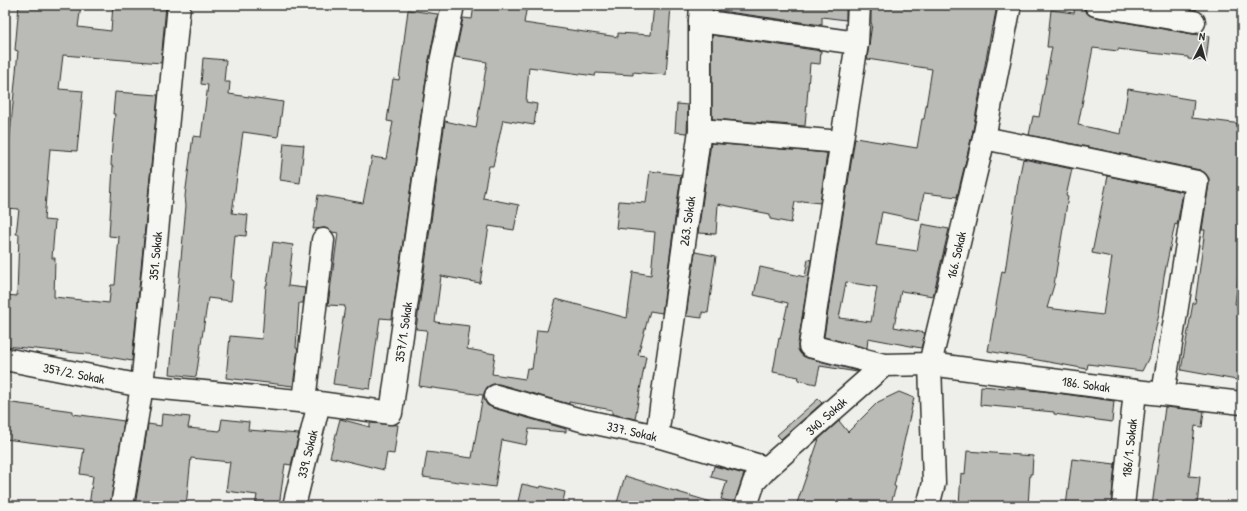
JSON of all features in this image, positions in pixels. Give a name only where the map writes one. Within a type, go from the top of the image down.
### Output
[{"type":"street","name":"351. Sokak","points":[[122,506],[142,386],[179,5]]},
{"type":"street","name":"357/1. Sokak","points":[[142,386],[312,402],[391,413],[440,67],[453,5]]},
{"type":"street","points":[[859,5],[857,43],[810,346],[884,365],[930,364]]},
{"type":"street","name":"166. Sokak","points":[[928,506],[934,483],[930,364],[984,138],[1010,5]]},
{"type":"street","points":[[1096,5],[1194,22]]},
{"type":"street","points":[[700,13],[857,43]]},
{"type":"street","name":"263. Sokak","points":[[657,436],[700,130],[700,13]]},
{"type":"street","points":[[700,130],[841,142]]},
{"type":"street","points":[[984,138],[1197,182],[1163,394]]},
{"type":"street","name":"339. Sokak","points":[[294,506],[312,402],[323,240]]},
{"type":"street","name":"357/2. Sokak","points":[[5,359],[142,386]]},
{"type":"street","name":"186. Sokak","points":[[930,364],[1135,391],[1242,403]]},
{"type":"street","name":"340. Sokak","points":[[746,506],[754,482],[767,468],[884,365]]},
{"type":"street","name":"186/1. Sokak","points":[[1123,506],[1135,391]]},
{"type":"street","name":"337. Sokak","points":[[496,396],[581,420],[657,436],[767,468]]},
{"type":"building","points":[[19,5],[81,5],[78,27],[111,31],[113,5],[166,5],[161,63],[63,55],[59,89],[83,91],[77,151],[50,149],[44,220],[55,221],[52,258],[55,258],[54,297],[109,303],[111,285],[115,285],[119,237],[109,236],[115,92],[158,95],[132,361],[97,355],[5,346],[5,295],[17,296],[19,234],[16,234],[19,209],[5,208],[5,188],[18,51],[15,50]]},
{"type":"building","points":[[474,5],[527,5],[524,23],[618,37],[618,33],[651,35],[654,5],[671,5],[666,75],[633,72],[633,75],[596,73],[595,76],[529,67],[526,102],[537,104],[534,125],[503,120],[493,166],[489,166],[483,198],[519,205],[514,230],[489,226],[480,283],[441,276],[435,322],[470,326],[467,349],[495,354],[492,374],[525,379],[527,368],[532,369],[537,330],[547,331],[556,299],[627,318],[633,272],[651,275],[655,232],[616,228],[619,201],[646,203],[650,171],[681,175],[662,313],[650,311],[638,355],[646,356],[635,419],[612,414],[612,410],[569,402],[569,404],[499,384],[493,384],[487,387],[484,393],[484,399],[487,405],[566,429],[566,432],[529,429],[526,445],[502,440],[495,487],[423,477],[427,452],[472,458],[483,395],[419,386],[427,330],[416,329],[445,121],[476,128],[487,62],[455,57],[463,18],[472,19]]},
{"type":"building","points":[[713,5],[846,5],[846,20],[822,17],[822,25],[713,10]]},
{"type":"building","points":[[871,5],[997,5],[972,135],[957,197],[924,193],[919,220],[882,212],[876,245],[917,251],[922,224],[949,229],[933,296],[901,291],[894,327],[925,333],[921,348],[868,338],[867,348],[824,337],[855,138],[917,148],[922,119],[924,119],[932,69],[867,59],[871,23]],"holes":[[[846,282],[877,287],[871,322],[839,318]]]},
{"type":"building","points":[[1075,5],[1084,5],[1084,10],[1094,17],[1209,36],[1206,61],[1188,59],[1188,57],[1118,49],[1118,51],[1093,48],[1078,125],[1121,134],[1128,89],[1194,100],[1192,118],[1242,124],[1242,239],[1238,264],[1240,264],[1235,304],[1242,304],[1242,381],[1181,370],[1193,303],[1195,303],[1205,230],[1202,230],[1209,178],[1205,173],[1200,170],[1029,135],[1033,116],[1039,117],[1052,47],[1047,47],[1051,10],[1074,13]]},
{"type":"building","points":[[1169,5],[1197,5],[1196,10]]},
{"type":"building","points":[[408,10],[438,14],[428,65],[392,319],[380,318],[370,389],[333,384],[345,306],[328,305],[338,233],[332,232],[325,228],[313,229],[318,195],[363,203],[372,157],[386,159],[393,122],[387,121],[393,79],[399,80]]},
{"type":"building","points":[[712,35],[821,51],[820,64],[810,63],[805,126],[712,119]]},
{"type":"building","points":[[203,58],[226,60],[224,82],[230,82],[229,94],[283,102],[278,137],[243,132],[232,213],[248,215],[246,236],[235,235],[231,280],[233,281],[231,301],[208,298],[196,377],[170,374],[186,206],[185,196],[193,136],[201,137],[208,85],[201,84]]},
{"type":"building","points":[[677,104],[688,105],[687,133],[675,132]]},
{"type":"building","points":[[284,143],[304,145],[300,183],[280,180]]},
{"type":"building","points":[[711,143],[827,153],[820,203],[802,201],[795,202],[791,223],[770,219],[770,214],[718,204],[716,234],[698,233]]},
{"type":"building","points":[[1023,159],[1072,169],[1066,196],[1068,197],[1054,285],[1047,308],[1103,315],[1112,257],[1092,253],[1108,176],[1183,192],[1177,225],[1175,224],[1164,276],[1159,314],[1150,355],[1142,371],[1088,364],[1087,369],[988,351],[1002,271],[1005,272]]},
{"type":"building","points":[[273,242],[293,245],[288,286],[305,288],[303,303],[299,303],[296,348],[298,349],[293,386],[226,378],[230,336],[262,339],[266,285]]},
{"type":"building","points":[[695,252],[716,256],[708,313],[702,312],[702,318],[686,316]]},
{"type":"building","points":[[808,259],[811,260],[798,350],[807,358],[858,371],[820,366],[816,384],[798,380],[799,377],[773,372],[779,338],[780,339],[788,303],[754,295],[760,267],[805,277]]},
{"type":"building","points":[[981,386],[1042,391],[1114,401],[1112,422],[1054,414],[1054,412],[980,405]]},
{"type":"building","points":[[899,392],[914,398],[894,486],[896,487],[890,506],[796,506],[819,439],[839,421],[848,432],[878,402]]},
{"type":"building","points":[[818,399],[822,403],[781,439],[777,435]]},
{"type":"building","points":[[5,402],[73,411],[73,414],[124,421],[110,506],[89,506],[93,476],[80,474],[84,449],[5,439]]},
{"type":"building","points":[[1165,407],[1204,411],[1202,427],[1195,426],[1189,476],[1200,477],[1197,506],[1152,506]]},
{"type":"building","points":[[162,414],[190,417],[188,428],[220,431],[222,419],[249,422],[248,430],[299,434],[291,465],[285,464],[279,506],[255,506],[257,495],[226,491],[230,462],[191,458],[186,506],[135,506],[148,424],[161,426]]},
{"type":"building","points":[[340,419],[370,427],[370,423],[398,425],[394,454],[387,453],[384,470],[330,457]]},
{"type":"building","points":[[967,451],[1033,456],[1028,506],[959,506],[961,473],[965,474]]},
{"type":"building","points":[[1072,459],[1115,464],[1111,506],[1066,506]]},
{"type":"building","points":[[714,466],[744,474],[734,503],[721,499],[727,481],[711,477]]},
{"type":"building","points":[[625,476],[711,502],[710,506],[616,506]]},
{"type":"building","points":[[522,484],[540,488],[541,486],[565,492],[562,506],[517,506]]}]
